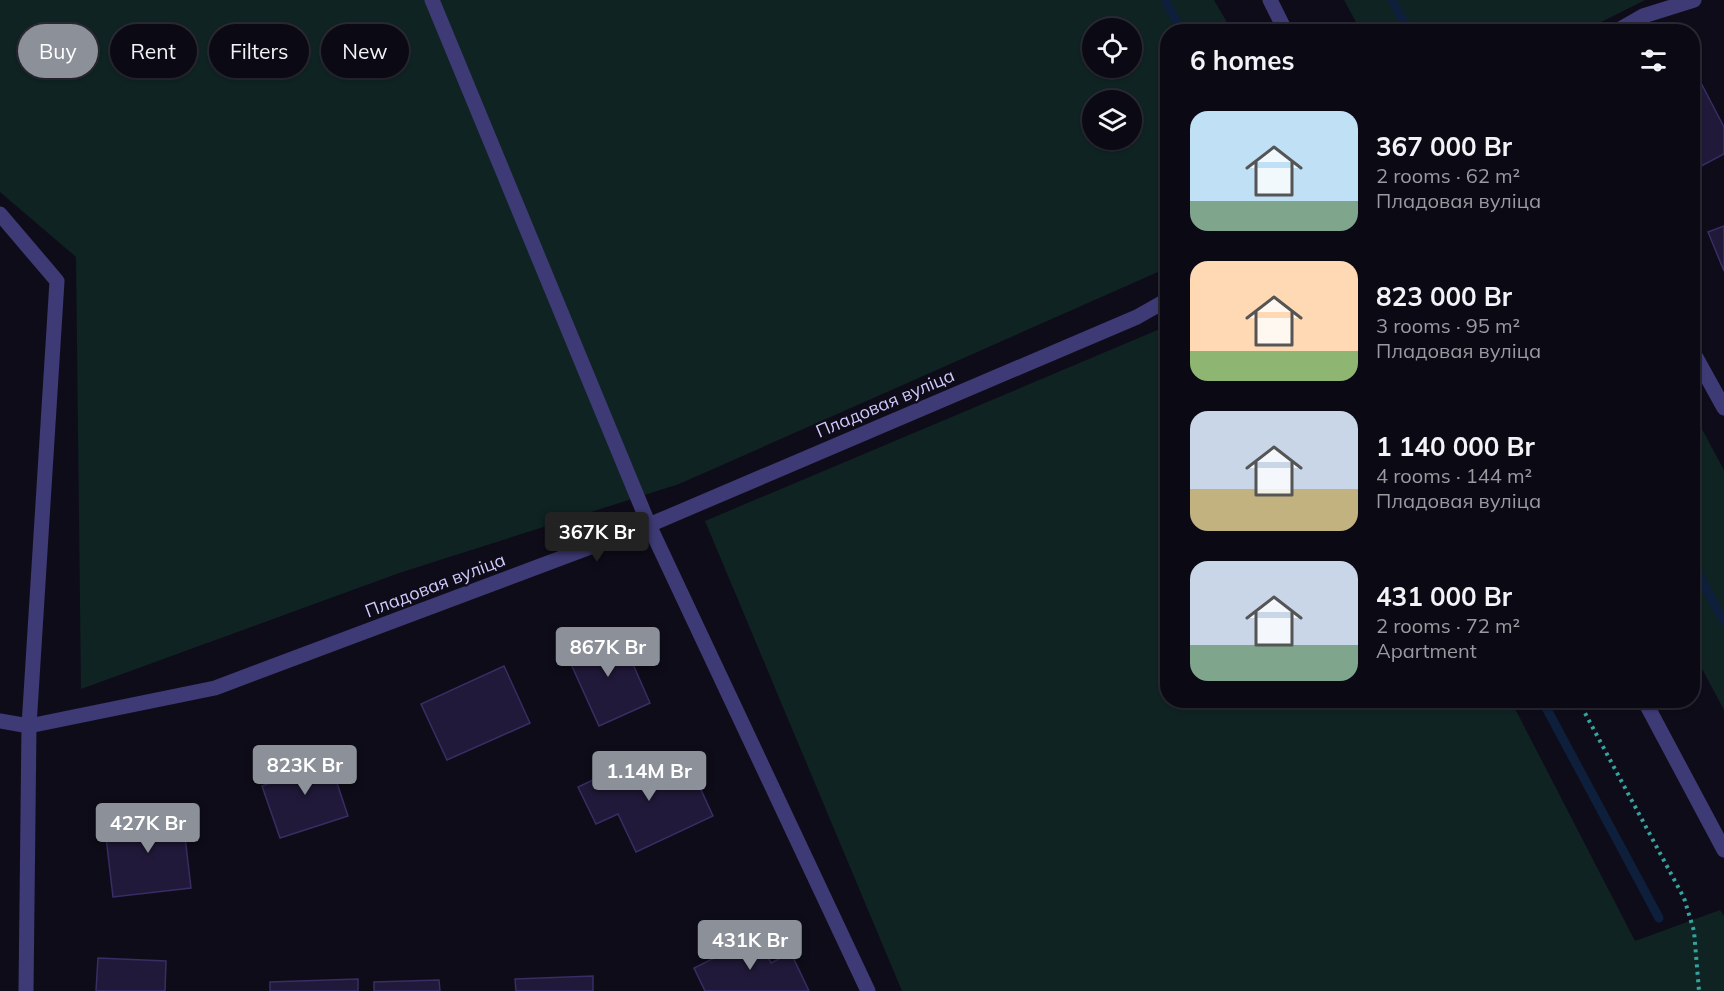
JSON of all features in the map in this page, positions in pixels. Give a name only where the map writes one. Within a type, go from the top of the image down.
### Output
[{"type":"street","points":[[432,0],[649,525],[868,991]]},
{"type":"street","points":[[1270,0],[1282,24]]},
{"type":"street","points":[[1629,24],[1643,16],[1694,0]]},
{"type":"street","points":[[0,214],[57,281],[29,726],[26,991]]},
{"type":"street","name":"Пладовая вуліца","points":[[0,721],[29,726],[215,688],[649,525],[1137,317],[1160,304]]},
{"type":"street","points":[[1700,364],[1724,408]]},
{"type":"street","points":[[1648,708],[1724,850]]},
{"type":"path","points":[[1582,708],[1684,898],[1694,931],[1699,991]]},
{"type":"green space","points":[[0,0],[1214,0],[1228,24],[1160,24],[1160,271],[679,484],[399,573],[81,689],[76,257],[0,192]]},
{"type":"green space","points":[[1344,0],[1645,0],[1597,24],[1357,24]]},
{"type":"green space","points":[[1160,329],[1160,708],[1515,708],[1635,941],[1720,910],[1724,916],[1724,991],[902,991],[705,521]]},
{"type":"green space","points":[[1700,426],[1724,470],[1724,710],[1700,665]]},
{"type":"building","points":[[1700,81],[1724,127],[1724,154],[1700,167]]},
{"type":"building","points":[[1724,226],[1724,271],[1708,232]]},
{"type":"building","points":[[618,630],[650,703],[599,726],[566,653]]},
{"type":"building","points":[[504,666],[530,723],[447,760],[421,704]]},
{"type":"building","points":[[327,753],[348,816],[280,838],[262,786],[276,781],[273,771]]},
{"type":"building","points":[[685,755],[713,816],[636,852],[618,814],[596,824],[578,787],[620,767],[628,782]]},
{"type":"building","points":[[182,811],[191,888],[113,897],[104,820]]},
{"type":"building","points":[[758,936],[771,963],[791,953],[809,991],[705,991],[694,968]]},
{"type":"building","points":[[98,958],[166,961],[165,991],[96,991]]},
{"type":"building","points":[[593,976],[593,991],[516,991],[515,979]]},
{"type":"building","points":[[358,979],[358,991],[270,991],[270,982]]},
{"type":"building","points":[[439,980],[440,991],[374,991],[374,982]]},
{"type":"waterway","points":[[1165,0],[1178,24]]},
{"type":"waterway","points":[[1392,0],[1405,24]]},
{"type":"waterway","points":[[1700,577],[1724,622]]},
{"type":"waterway","points":[[1546,708],[1659,918]]}]
